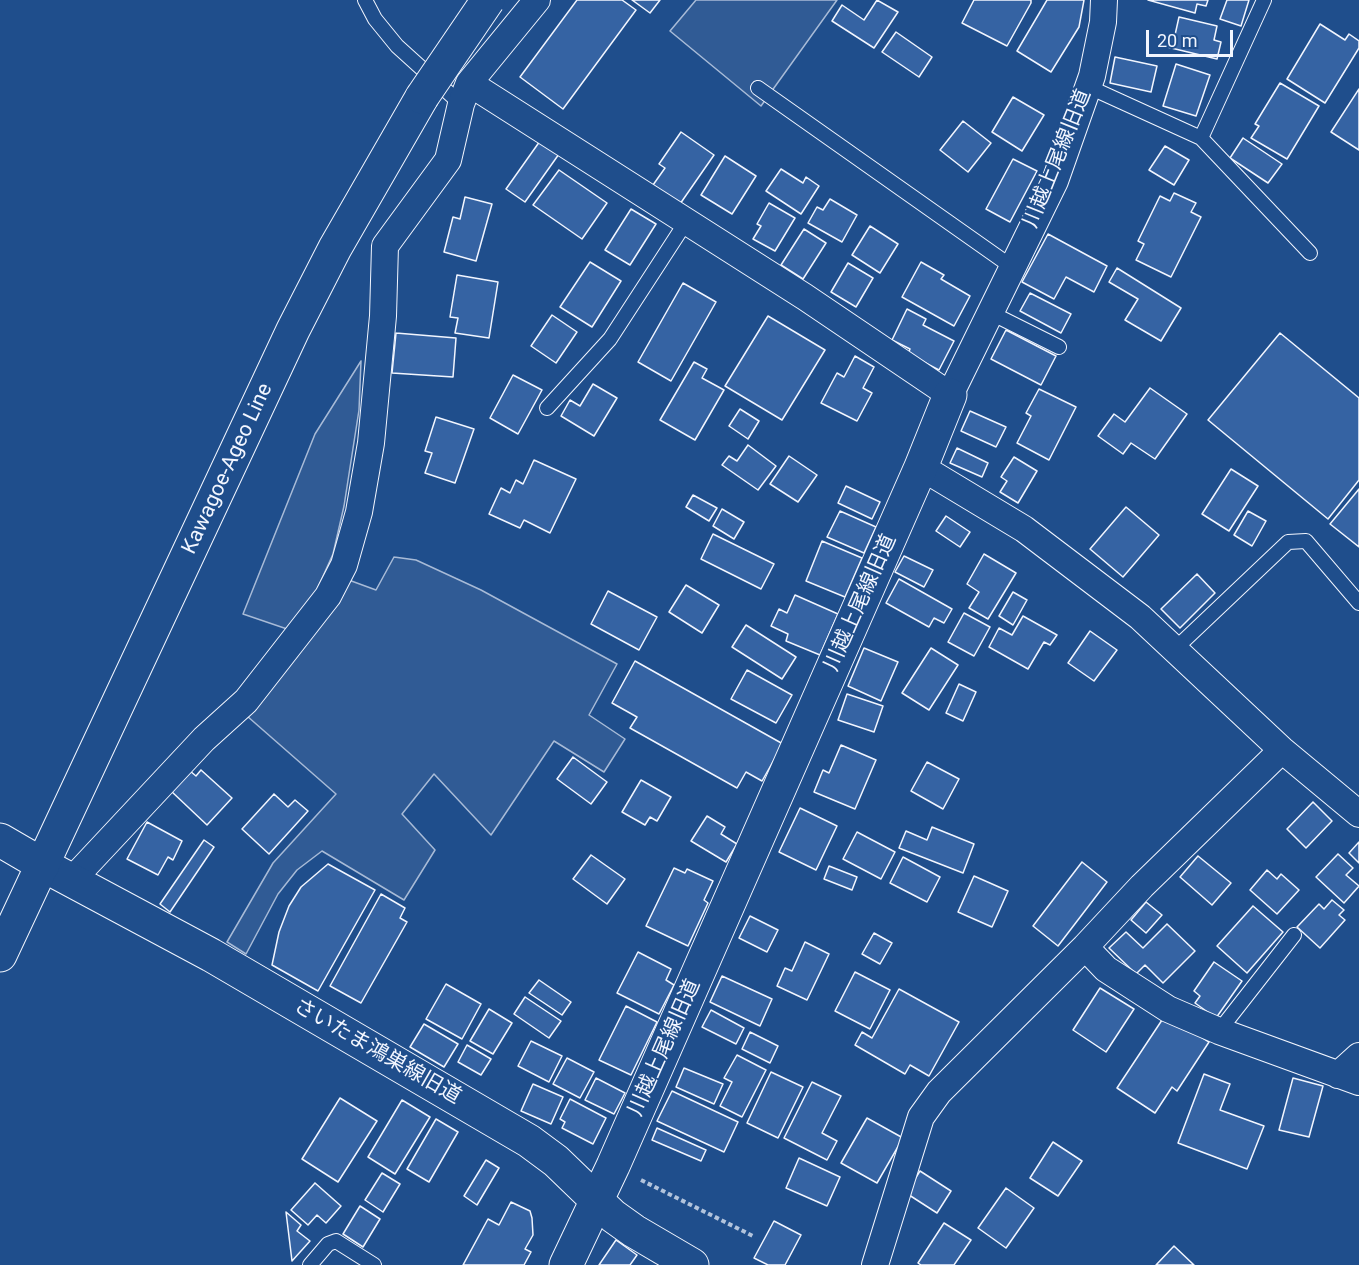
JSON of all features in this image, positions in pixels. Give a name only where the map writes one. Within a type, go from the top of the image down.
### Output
[{"type":"street","name":"Kawagoe-Ageo Line","points":[[0,955],[293,330],[341,238],[422,96],[488,0]]},
{"type":"street","points":[[72,880],[204,739],[246,701],[328,596],[344,565],[359,512],[371,443],[383,316],[385,246],[448,160],[465,94],[537,0]]},
{"type":"street","name":"川越上尾線旧道","points":[[566,1265],[613,1166],[921,467],[950,395],[1055,181],[1089,87],[1103,22],[1104,0]]},
{"type":"street","points":[[465,94],[686,222],[805,297],[950,395]]},
{"type":"street","points":[[921,467],[1024,529],[1140,617],[1282,750],[1359,814]]},
{"type":"street","points":[[875,1265],[921,1117],[939,1092],[1085,947],[1142,886],[1282,750]]},
{"type":"street","name":"さいたま鴻巣線旧道","points":[[0,840],[210,955],[506,1126],[556,1161],[613,1216],[692,1265]]},
{"type":"street","points":[[1085,947],[1106,969],[1168,1009],[1219,1031],[1349,1079],[1359,1056]]},
{"type":"lane","points":[[365,0],[375,19],[397,46],[465,94]]},
{"type":"lane","points":[[1201,138],[1264,0]]},
{"type":"lane","points":[[1089,87],[1201,138],[1310,253]]},
{"type":"lane","points":[[758,88],[1012,267]]},
{"type":"lane","points":[[547,408],[610,339],[686,222]]},
{"type":"lane","points":[[989,312],[1059,347]]},
{"type":"lane","points":[[1174,650],[1288,543],[1306,541],[1359,603]]},
{"type":"lane","points":[[1219,1031],[1294,935]]},
{"type":"lane","points":[[310,1265],[328,1245],[336,1241],[374,1265]]},
{"type":"path","points":[[613,1166],[755,1238]]},
{"type":"shaded area","points":[[696,0],[837,0],[761,106],[670,31]]},
{"type":"shaded area","points":[[361,361],[359,410],[344,506],[333,554],[315,594],[290,630],[243,614],[315,434]]},
{"type":"shaded area","points":[[394,557],[416,560],[481,590],[617,664],[589,715],[625,739],[604,772],[554,741],[491,835],[434,774],[402,814],[435,850],[404,900],[322,851],[297,870],[278,894],[246,954],[227,942],[273,863],[336,794],[247,716],[346,579],[376,590]]},
{"type":"building","points":[[577,0],[622,0],[636,10],[563,109],[520,77]]},
{"type":"building","points":[[632,0],[660,0],[650,13]]},
{"type":"building","points":[[877,0],[898,12],[874,48],[832,21],[842,5],[864,20]]},
{"type":"building","points":[[974,0],[1031,0],[1031,3],[1007,46],[962,23]]},
{"type":"building","points":[[1047,0],[1084,0],[1079,27],[1051,72],[1017,51]]},
{"type":"building","points":[[1148,0],[1208,0],[1206,6],[1197,4],[1195,13]]},
{"type":"building","points":[[1227,0],[1249,0],[1241,26],[1220,19]]},
{"type":"building","points":[[1179,17],[1217,26],[1214,40],[1221,42],[1217,59],[1167,47],[1170,34],[1175,35]]},
{"type":"building","points":[[1320,24],[1345,40],[1349,34],[1359,41],[1359,48],[1325,103],[1287,79]]},
{"type":"building","points":[[896,32],[932,57],[919,77],[882,52]]},
{"type":"building","points":[[1115,57],[1157,66],[1151,92],[1110,83]]},
{"type":"building","points":[[1176,64],[1210,75],[1196,116],[1163,106]]},
{"type":"building","points":[[1280,83],[1319,106],[1287,159],[1251,138],[1259,126],[1255,124]]},
{"type":"building","points":[[1359,89],[1359,150],[1331,132]]},
{"type":"building","points":[[1013,97],[1044,115],[1022,151],[992,132]]},
{"type":"building","points":[[963,121],[991,143],[968,172],[940,150]]},
{"type":"building","points":[[681,132],[714,155],[680,204],[653,185],[665,168],[659,164]]},
{"type":"building","points":[[1243,138],[1282,164],[1268,183],[1230,158]]},
{"type":"building","points":[[540,141],[559,154],[525,202],[506,189]]},
{"type":"building","points":[[1165,146],[1189,160],[1174,185],[1149,170]]},
{"type":"building","points":[[725,156],[756,176],[732,214],[701,195]]},
{"type":"building","points":[[1013,159],[1037,171],[1010,222],[986,209]]},
{"type":"building","points":[[781,169],[803,183],[806,177],[819,186],[801,214],[766,191]]},
{"type":"building","points":[[559,170],[607,203],[582,239],[533,205]]},
{"type":"building","points":[[1174,193],[1196,203],[1191,212],[1201,217],[1171,277],[1136,260],[1144,244],[1138,241],[1160,196],[1170,201]]},
{"type":"building","points":[[465,197],[492,204],[476,261],[444,252],[453,217],[460,219]]},
{"type":"building","points":[[830,199],[857,215],[842,242],[808,223],[817,207],[823,210]]},
{"type":"building","points":[[769,203],[795,218],[775,251],[753,239],[761,226],[757,224]]},
{"type":"building","points":[[631,209],[656,224],[630,265],[605,250]]},
{"type":"building","points":[[870,226],[898,244],[880,273],[852,255]]},
{"type":"building","points":[[804,229],[826,243],[803,279],[781,265]]},
{"type":"building","points":[[1048,234],[1107,266],[1094,292],[1066,277],[1054,299],[1022,282]]},
{"type":"building","points":[[590,262],[621,281],[592,327],[560,307]]},
{"type":"building","points":[[921,262],[944,275],[941,279],[970,296],[954,326],[902,297]]},
{"type":"building","points":[[848,263],[873,278],[856,307],[831,292]]},
{"type":"building","points":[[1117,268],[1181,308],[1161,341],[1125,320],[1138,299],[1109,282]]},
{"type":"building","points":[[457,275],[498,282],[489,338],[455,333],[458,318],[450,317]]},
{"type":"building","points":[[683,283],[716,302],[671,381],[638,362]]},
{"type":"building","points":[[1030,293],[1071,314],[1061,333],[1020,311]]},
{"type":"building","points":[[907,309],[926,319],[923,325],[954,341],[939,370],[908,354],[910,349],[892,340]]},
{"type":"building","points":[[552,315],[577,332],[556,363],[531,346]]},
{"type":"building","points":[[768,316],[825,350],[782,420],[725,386]]},
{"type":"building","points":[[1006,330],[1056,356],[1041,385],[991,359]]},
{"type":"building","points":[[396,333],[456,338],[453,377],[392,373]]},
{"type":"building","points":[[1280,333],[1359,398],[1359,480],[1328,519],[1208,420]]},
{"type":"building","points":[[855,356],[874,367],[863,388],[872,393],[857,421],[821,403],[837,373],[844,377]]},
{"type":"building","points":[[694,362],[707,369],[702,378],[724,390],[695,440],[660,420]]},
{"type":"building","points":[[513,375],[542,390],[518,434],[490,418]]},
{"type":"building","points":[[593,384],[617,398],[594,436],[561,416],[570,400],[580,406]]},
{"type":"building","points":[[1150,388],[1187,414],[1155,459],[1131,443],[1123,454],[1098,436],[1114,414],[1125,422]]},
{"type":"building","points":[[1039,389],[1076,407],[1049,460],[1017,443],[1031,416],[1026,413]]},
{"type":"building","points":[[740,409],[759,421],[748,439],[729,426]]},
{"type":"building","points":[[970,411],[1006,427],[996,447],[961,431]]},
{"type":"building","points":[[436,417],[474,429],[455,483],[425,473],[432,453],[425,451]]},
{"type":"building","points":[[748,445],[776,466],[758,490],[722,465],[729,456],[737,461]]},
{"type":"building","points":[[957,448],[988,463],[982,477],[950,463]]},
{"type":"building","points":[[789,456],[817,475],[798,502],[770,484]]},
{"type":"building","points":[[1014,457],[1037,471],[1018,503],[1000,492],[1007,481],[1001,477]]},
{"type":"building","points":[[534,460],[576,479],[550,533],[524,520],[520,528],[489,514],[501,488],[510,493],[516,480],[523,484]]},
{"type":"building","points":[[1231,469],[1258,486],[1229,531],[1202,514]]},
{"type":"building","points":[[846,486],[880,502],[872,519],[838,503]]},
{"type":"building","points":[[1359,489],[1359,547],[1330,524]]},
{"type":"building","points":[[693,495],[717,508],[709,521],[686,507]]},
{"type":"building","points":[[1126,507],[1159,535],[1123,577],[1090,549]]},
{"type":"building","points":[[722,509],[744,522],[734,539],[713,526]]},
{"type":"building","points":[[840,511],[876,527],[864,553],[827,537]]},
{"type":"building","points":[[1248,511],[1266,521],[1252,546],[1234,535]]},
{"type":"building","points":[[946,516],[970,532],[960,547],[936,531]]},
{"type":"building","points":[[713,534],[774,564],[761,589],[701,559]]},
{"type":"building","points":[[822,541],[862,558],[845,597],[806,581]]},
{"type":"building","points":[[984,554],[1016,573],[988,619],[969,608],[979,592],[967,584]]},
{"type":"building","points":[[904,556],[933,570],[924,587],[895,572]]},
{"type":"building","points":[[1197,574],[1215,593],[1180,628],[1161,609]]},
{"type":"building","points":[[899,579],[952,609],[944,623],[934,618],[929,627],[886,603]]},
{"type":"building","points":[[686,585],[719,605],[702,633],[669,612]]},
{"type":"building","points":[[608,591],[657,617],[639,650],[591,624]]},
{"type":"building","points":[[1013,592],[1027,600],[1013,625],[999,616]]},
{"type":"building","points":[[795,595],[838,614],[820,655],[786,641],[788,634],[771,626],[779,609],[787,613]]},
{"type":"building","points":[[964,613],[990,627],[974,656],[948,642]]},
{"type":"building","points":[[1023,616],[1057,635],[1050,645],[1044,642],[1028,669],[989,647],[999,628],[1012,635]]},
{"type":"building","points":[[746,625],[796,657],[782,679],[732,647]]},
{"type":"building","points":[[1090,631],[1117,650],[1094,681],[1068,663]]},
{"type":"building","points":[[864,648],[898,662],[881,701],[848,686]]},
{"type":"building","points":[[931,648],[958,665],[929,710],[902,693]]},
{"type":"building","points":[[635,661],[783,744],[762,781],[746,772],[737,788],[630,728],[637,717],[612,703]]},
{"type":"building","points":[[747,670],[792,695],[776,723],[731,699]]},
{"type":"building","points":[[959,684],[976,692],[963,721],[946,713]]},
{"type":"building","points":[[847,694],[883,706],[874,732],[838,720]]},
{"type":"building","points":[[841,745],[876,760],[855,809],[814,792],[823,770],[829,773]]},
{"type":"building","points":[[573,757],[607,782],[591,804],[557,779]]},
{"type":"building","points":[[927,762],[959,779],[943,809],[911,791]]},
{"type":"building","points":[[201,770],[232,798],[207,825],[171,791],[190,771],[196,776]]},
{"type":"building","points":[[641,780],[671,797],[657,821],[650,817],[645,825],[622,812]]},
{"type":"building","points":[[274,794],[288,807],[295,800],[308,811],[269,854],[242,829]]},
{"type":"building","points":[[1313,802],[1332,821],[1306,848],[1287,829]]},
{"type":"building","points":[[800,808],[837,826],[816,870],[779,852]]},
{"type":"building","points":[[707,816],[725,827],[721,834],[737,844],[726,862],[691,841]]},
{"type":"building","points":[[147,822],[182,841],[173,860],[168,857],[158,875],[127,859]]},
{"type":"building","points":[[932,827],[974,844],[963,873],[899,848],[906,831],[927,840]]},
{"type":"building","points":[[857,832],[895,852],[881,879],[843,859]]},
{"type":"building","points":[[204,840],[214,847],[170,912],[160,904]]},
{"type":"building","points":[[1359,842],[1359,863],[1349,853]]},
{"type":"building","points":[[1338,854],[1353,868],[1346,875],[1359,886],[1344,903],[1316,877]]},
{"type":"building","points":[[591,855],[625,879],[607,904],[573,879]]},
{"type":"building","points":[[1198,856],[1231,883],[1212,905],[1180,877]]},
{"type":"building","points":[[903,857],[940,877],[927,902],[890,883]]},
{"type":"building","points":[[1082,862],[1107,882],[1058,946],[1033,926]]},
{"type":"building","points":[[328,864],[375,890],[318,991],[272,965],[279,932],[289,906],[301,887]]},
{"type":"building","points":[[829,866],[857,877],[852,890],[824,879]]},
{"type":"building","points":[[674,868],[685,873],[687,869],[713,881],[704,900],[708,903],[688,946],[646,926]]},
{"type":"building","points":[[1267,870],[1277,879],[1281,874],[1299,890],[1277,914],[1250,890]]},
{"type":"building","points":[[974,876],[1008,891],[992,927],[958,912]]},
{"type":"building","points":[[381,894],[405,908],[400,918],[407,922],[361,1003],[330,986]]},
{"type":"building","points":[[1332,900],[1344,910],[1339,915],[1345,920],[1320,948],[1297,927],[1319,904],[1324,909]]},
{"type":"building","points":[[1146,902],[1162,915],[1146,933],[1131,920]]},
{"type":"building","points":[[1253,906],[1283,932],[1247,973],[1217,946]]},
{"type":"building","points":[[750,916],[778,930],[767,952],[739,938]]},
{"type":"building","points":[[1167,924],[1195,951],[1163,983],[1145,965],[1136,974],[1109,948],[1126,932],[1143,948]]},
{"type":"building","points":[[874,933],[892,943],[880,964],[862,954]]},
{"type":"building","points":[[805,942],[829,954],[807,1000],[777,986],[785,968],[792,971]]},
{"type":"building","points":[[638,952],[671,969],[666,980],[674,985],[659,1014],[617,993]]},
{"type":"building","points":[[1214,962],[1242,981],[1216,1018],[1195,1003],[1200,996],[1194,991]]},
{"type":"building","points":[[855,972],[890,990],[870,1029],[835,1011]]},
{"type":"building","points":[[722,976],[772,999],[760,1026],[710,1002]]},
{"type":"building","points":[[539,980],[571,1002],[562,1015],[529,993]]},
{"type":"building","points":[[446,984],[481,1004],[462,1039],[426,1019]]},
{"type":"building","points":[[1100,988],[1134,1009],[1106,1052],[1073,1030]]},
{"type":"building","points":[[899,989],[959,1022],[929,1076],[910,1065],[905,1074],[855,1045],[862,1032],[872,1038]]},
{"type":"building","points":[[525,997],[561,1021],[549,1038],[514,1014]]},
{"type":"building","points":[[626,1006],[657,1022],[631,1075],[599,1060]]},
{"type":"building","points":[[489,1009],[512,1023],[493,1054],[470,1041]]},
{"type":"building","points":[[711,1010],[744,1028],[736,1044],[702,1027]]},
{"type":"building","points":[[1166,1014],[1209,1042],[1177,1091],[1172,1087],[1155,1113],[1117,1088]]},
{"type":"building","points":[[424,1024],[458,1044],[444,1067],[410,1047]]},
{"type":"building","points":[[750,1032],[778,1046],[770,1063],[742,1049]]},
{"type":"building","points":[[531,1041],[562,1056],[549,1082],[518,1066]]},
{"type":"building","points":[[467,1045],[491,1059],[481,1075],[458,1062]]},
{"type":"building","points":[[737,1055],[766,1070],[742,1117],[720,1106],[732,1082],[724,1078]]},
{"type":"building","points":[[567,1058],[594,1072],[580,1098],[553,1084]]},
{"type":"building","points":[[684,1068],[723,1084],[714,1104],[676,1087]]},
{"type":"building","points":[[771,1072],[803,1087],[778,1138],[747,1123]]},
{"type":"building","points":[[1204,1074],[1230,1084],[1220,1110],[1264,1126],[1247,1169],[1178,1143]]},
{"type":"building","points":[[596,1078],[625,1093],[614,1114],[585,1100]]},
{"type":"building","points":[[1293,1078],[1323,1086],[1309,1137],[1279,1130]]},
{"type":"building","points":[[812,1082],[841,1096],[822,1133],[837,1141],[827,1160],[784,1138]]},
{"type":"building","points":[[533,1084],[563,1097],[551,1124],[521,1111]]},
{"type":"building","points":[[672,1091],[738,1122],[724,1152],[657,1121]]},
{"type":"building","points":[[340,1098],[377,1121],[338,1182],[302,1159]]},
{"type":"building","points":[[570,1099],[606,1118],[593,1144],[562,1128],[565,1122],[560,1119]]},
{"type":"building","points":[[402,1100],[430,1117],[395,1174],[368,1157]]},
{"type":"building","points":[[867,1118],[903,1138],[877,1183],[841,1163]]},
{"type":"building","points":[[436,1119],[458,1132],[429,1182],[407,1169]]},
{"type":"building","points":[[657,1128],[706,1150],[701,1161],[652,1140]]},
{"type":"building","points":[[1053,1142],[1082,1161],[1058,1196],[1030,1178]]},
{"type":"building","points":[[799,1158],[840,1177],[827,1206],[786,1188]]},
{"type":"building","points":[[486,1160],[499,1168],[477,1205],[464,1196]]},
{"type":"building","points":[[920,1171],[951,1191],[937,1213],[906,1193]]},
{"type":"building","points":[[382,1173],[400,1184],[383,1212],[365,1200]]},
{"type":"building","points":[[315,1183],[341,1206],[326,1223],[317,1215],[308,1225],[291,1210]]},
{"type":"building","points":[[1006,1188],[1034,1208],[1006,1248],[978,1228]]},
{"type":"building","points":[[511,1202],[530,1211],[532,1218],[533,1235],[525,1249],[531,1252],[524,1265],[463,1265],[488,1219],[499,1225]]},
{"type":"building","points":[[360,1206],[380,1219],[363,1247],[343,1234]]},
{"type":"building","points":[[286,1212],[301,1225],[297,1231],[310,1241],[292,1261]]},
{"type":"building","points":[[774,1221],[801,1235],[785,1265],[768,1265],[754,1258]]},
{"type":"building","points":[[944,1223],[971,1240],[954,1265],[921,1265],[918,1263]]},
{"type":"building","points":[[616,1240],[637,1255],[630,1265],[599,1265]]},
{"type":"building","points":[[1174,1246],[1194,1265],[1156,1265]]}]
